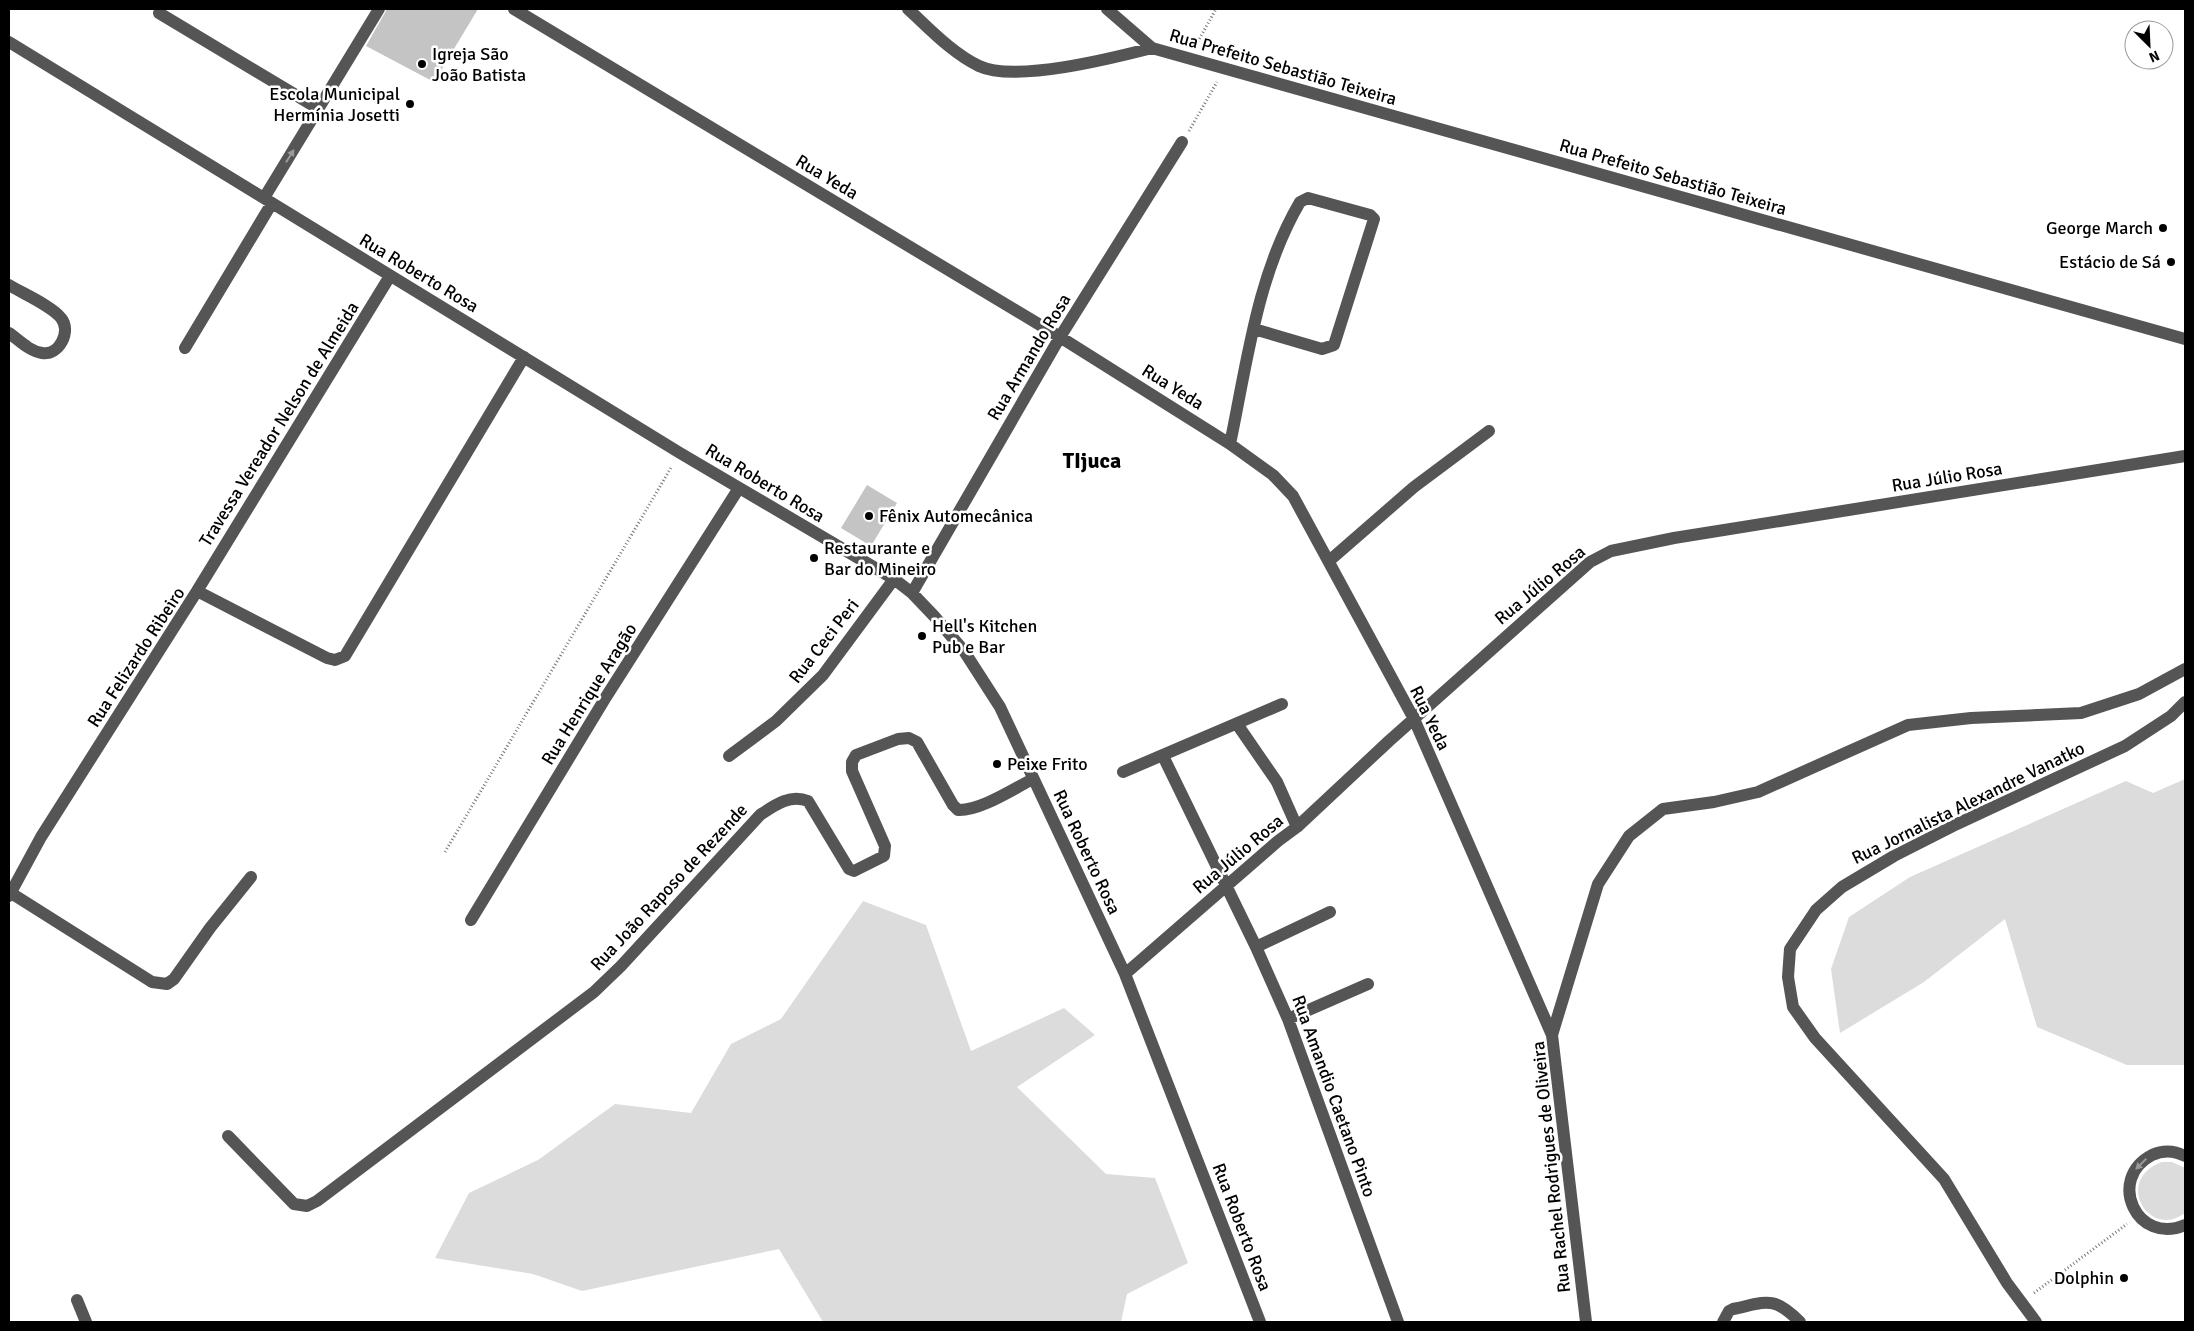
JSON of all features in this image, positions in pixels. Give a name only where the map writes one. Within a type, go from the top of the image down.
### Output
[{"type":"street","points":[[185,348],[319,109],[379,9]]},
{"type":"street","name":"Rua Yeda","points":[[514,9],[1060,337],[1230,444],[1273,474],[1293,496],[1414,719],[1552,1035]]},
{"type":"street","points":[[908,9],[957,53],[981,67],[1004,71],[1045,70],[1099,62],[1152,48]]},
{"type":"street","points":[[1107,9],[1152,48]]},
{"type":"street","points":[[159,13],[319,109]]},
{"type":"street","name":"Rua Roberto Rosa","points":[[9,42],[680,453],[894,580],[912,593],[964,651],[1000,707],[1125,974],[1260,1322]]},
{"type":"street","name":"Rua Prefeito Sebastião Teixeira","points":[[1152,48],[2185,339]]},
{"type":"street","name":"Rua Armando Rosa","points":[[912,593],[1060,337],[1182,142]]},
{"type":"street","points":[[1230,444],[1254,329],[1269,271],[1300,202],[1308,198],[1370,215],[1374,219],[1334,345],[1322,349],[1254,329]]},
{"type":"street","name":"Travessa Vereador Nelson de Almeida","points":[[197,591],[390,276]]},
{"type":"street","points":[[9,284],[60,317],[66,326],[65,336],[57,348],[44,354],[33,351],[9,333]]},
{"type":"street","name":"Rua Felizardo Ribeiro","points":[[10,894],[41,838],[197,591],[327,658],[335,660],[345,656],[524,357]]},
{"type":"street","points":[[1329,562],[1414,487],[1489,431]]},
{"type":"street","name":"Rua Júlio Rosa","points":[[1125,974],[1297,827],[1414,719],[1590,562],[1611,551],[1683,537],[2185,456]]},
{"type":"street","name":"Rua Henrique Aragão","points":[[471,920],[606,697],[739,488]]},
{"type":"street","name":"Rua Ceci Peri","points":[[729,756],[776,721],[823,675],[894,580]]},
{"type":"street","name":"Rua Rachel Rodrigues de Oliveira","points":[[1586,1322],[1552,1035],[1598,884],[1629,836],[1663,809],[1714,802],[1758,792],[1908,725],[1971,718],[2081,713],[2139,694],[2185,669]]},
{"type":"street","name":"Rua Jornalista Alexandre Vanatko","points":[[2036,1322],[2021,1302],[1944,1179],[1815,1038],[1794,1007],[1788,977],[1790,949],[1816,910],[1842,886],[1924,841],[2125,746],[2172,716],[2185,702]]},
{"type":"street","points":[[1123,772],[1282,704]]},
{"type":"street","points":[[1237,724],[1277,782],[1297,827]]},
{"type":"street","name":"Rua João Raposo de Rezende","points":[[228,1136],[294,1204],[307,1206],[317,1201],[594,992],[621,966],[760,815],[781,801],[799,798],[808,801],[849,869],[854,872],[884,856],[885,846],[852,771],[852,762],[856,755],[898,739],[909,738],[917,742],[958,810],[966,810],[977,806],[1033,779]]},
{"type":"street","name":"Rua Amandio Caetano Pinto","points":[[1163,756],[1256,947],[1288,1019],[1398,1322]]},
{"type":"street","points":[[10,894],[160,985],[167,984],[174,979],[210,928],[251,877]]},
{"type":"street","points":[[1256,947],[1330,912]]},
{"type":"street","points":[[1288,1019],[1368,984]]},
{"type":"street","points":[[2185,1156],[2167,1151],[2155,1154],[2144,1160],[2136,1169],[2131,1180],[2129,1194],[2138,1216],[2151,1226],[2164,1230],[2185,1225]]},
{"type":"street","points":[[77,1300],[86,1322]]},
{"type":"street","points":[[1723,1322],[1728,1311],[1733,1308],[1770,1301],[1787,1309],[1800,1322]]},
{"type":"path","points":[[1188,58],[1216,9]]},
{"type":"path","points":[[1182,142],[1225,68]]},
{"type":"path","points":[[446,852],[680,453]]},
{"type":"path","points":[[2021,1302],[2138,1216]]},
{"type":"shaded area","points":[[2185,779],[2185,1065],[2127,1065],[2037,1027],[2005,919],[1924,982],[1840,1033],[1831,969],[1849,917],[1910,877],[2126,781],[2153,793]]},
{"type":"shaded area","points":[[863,901],[926,925],[971,1051],[1064,1008],[1095,1035],[1017,1087],[1106,1174],[1155,1178],[1188,1263],[1127,1294],[1121,1322],[823,1322],[779,1249],[582,1291],[533,1274],[435,1258],[469,1193],[538,1160],[615,1104],[691,1113],[731,1044],[781,1019]]},
{"type":"shaded area","points":[[2162,1162],[2172,1162],[2185,1168],[2185,1213],[2172,1219],[2159,1219],[2149,1213],[2142,1204],[2138,1193],[2140,1181],[2147,1170]]},
{"type":"building","name":"Igreja São João Batista","points":[[387,9],[478,9],[434,82],[366,46]]},
{"type":"building","name":"Fênix Automecânica","points":[[867,485],[897,503],[871,546],[841,528]]},
{"type":"place","name":"Igreja São João Batista","points":[[422,64]]},
{"type":"place","name":"Escola Municipal Hermínia Josetti","points":[[410,104]]},
{"type":"place","name":"George March","points":[[2163,228]]},
{"type":"place","name":"Estácio de Sá","points":[[2171,262]]},
{"type":"place","name":"Fênix Automecânica","points":[[869,516]]},
{"type":"place","name":"Restaurante e Bar do Mineiro","points":[[814,558]]},
{"type":"place","name":"Hell's Kitchen Pub e Bar","points":[[922,636]]},
{"type":"place","name":"Peixe Frito","points":[[997,764]]},
{"type":"place","name":"Dolphin","points":[[2124,1278]]},
{"type":"district","name":"TIjuca","points":[[1092,460]]}]
